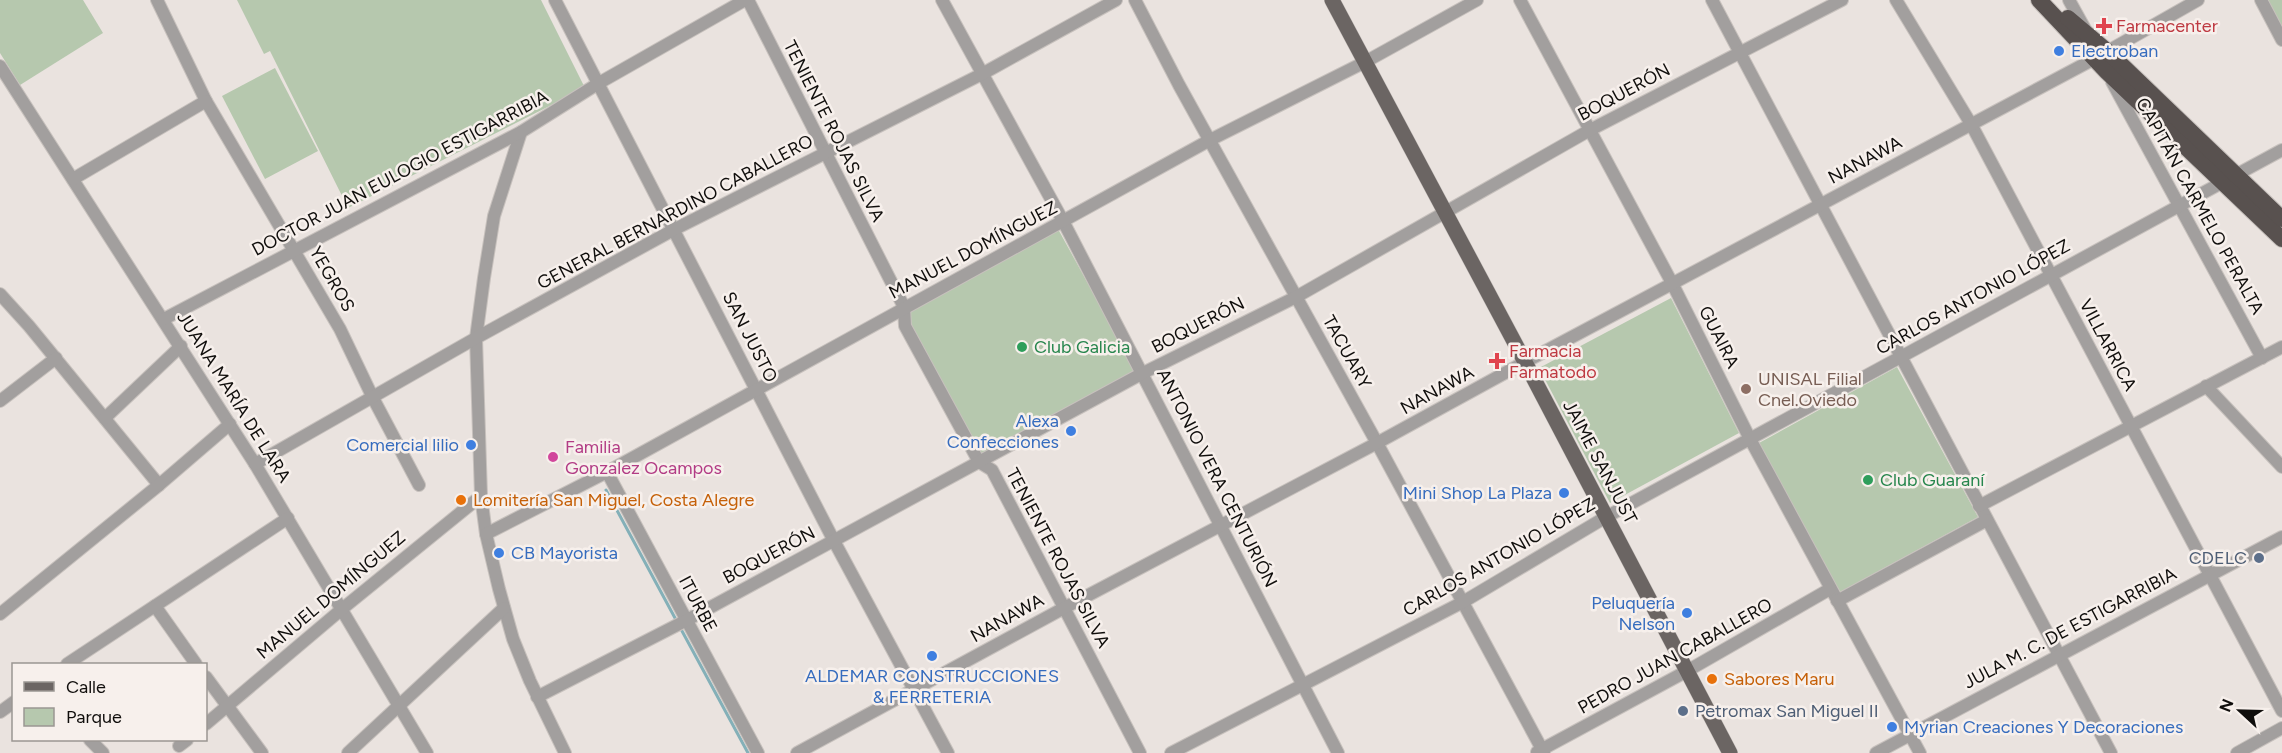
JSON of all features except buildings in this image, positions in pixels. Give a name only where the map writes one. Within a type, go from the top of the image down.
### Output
[{"type":"highway","points":[[2039,0],[2229,178],[2282,239]]},
{"type":"highway","points":[[2047,0],[2089,36],[2107,72],[2229,178],[2282,219]]},
{"type":"main road","name":"JAIME SANJUST","points":[[1332,0],[1730,753]]},
{"type":"street","name":"YEGROS","points":[[157,0],[206,101],[340,329],[419,485]]},
{"type":"street","name":"SAN JUSTO","points":[[555,0],[834,541],[948,753]]},
{"type":"street","name":"DOCTOR JUAN EULOGIO ESTIGARRIBIA","points":[[164,320],[521,132],[599,83],[746,0]]},
{"type":"street","name":"TENIENTE ROJAS SILVA","points":[[746,0],[904,307],[905,326],[979,462],[992,470],[1140,753]]},
{"type":"street","name":"ANTONIO VERA CENTURIÓN","points":[[942,0],[1143,373],[1338,753]]},
{"type":"street","name":"GENERAL BERNARDINO CABALLERO","points":[[255,464],[476,338],[675,229],[982,74],[1116,0]]},
{"type":"street","name":"TACUARY","points":[[1135,0],[1463,602],[1541,752]]},
{"type":"street","name":"MANUEL DOMÍNGUEZ","points":[[486,534],[607,472],[1210,140],[1365,62],[1477,0]]},
{"type":"street","name":"GUAIRA","points":[[1520,0],[1672,284],[1750,439],[1920,753]]},
{"type":"street","points":[[1712,0],[2111,753]]},
{"type":"street","name":"BOQUERÓN","points":[[537,697],[687,620],[1143,373],[1296,297],[1590,130],[1842,0]]},
{"type":"street","name":"VILLARRICA","points":[[1896,0],[1971,124],[2282,711]]},
{"type":"street","points":[[2068,0],[2089,36]]},
{"type":"street","name":"NANAWA","points":[[797,753],[2100,55],[2198,0]]},
{"type":"street","points":[[2261,0],[2282,40]]},
{"type":"street","name":"JUANA MARÍA DE LARA","points":[[0,66],[255,464],[427,753]]},
{"type":"street","name":"CAPITÁN CARMELO PERALTA","points":[[2107,72],[2262,358]]},
{"type":"street","points":[[73,179],[206,101]]},
{"type":"street","points":[[521,132],[494,216],[476,338],[481,496],[486,534],[513,639],[537,697],[565,753]]},
{"type":"street","name":"CARLOS ANTONIO LÓPEZ","points":[[1171,753],[1463,602],[1606,517],[2282,150]]},
{"type":"street","points":[[0,294],[56,358],[159,485]]},
{"type":"street","points":[[105,418],[181,346]]},
{"type":"street","points":[[1979,506],[2282,347]]},
{"type":"street","points":[[0,401],[56,358]]},
{"type":"street","points":[[2206,386],[2282,467]]},
{"type":"street","points":[[0,614],[159,485],[230,424]]},
{"type":"street","name":"ITURBE","points":[[607,472],[758,753]]},
{"type":"street","name":"MANUEL DOMÍNGUEZ","points":[[207,723],[481,496]]},
{"type":"street","points":[[69,663],[288,518]]},
{"type":"street","points":[[1837,601],[1987,520]]},
{"type":"street","name":"JULA M. C. DE ESTIGARRIBIA","points":[[1876,753],[2282,537]]},
{"type":"street","name":"PEDRO JUAN CABALLERO","points":[[1541,752],[1830,589]]},
{"type":"street","points":[[155,606],[195,663]]},
{"type":"street","points":[[348,753],[504,608]]},
{"type":"street","points":[[207,678],[262,753]]},
{"type":"street","points":[[2237,753],[2282,729]]},
{"type":"street","points":[[91,741],[103,753]]},
{"type":"green space","points":[[0,0],[83,0],[103,33],[20,85],[0,53]]},
{"type":"green space","points":[[237,0],[541,0],[585,88],[348,208],[270,51],[264,54]]},
{"type":"green space","points":[[2268,0],[2282,0],[2282,28]]},
{"type":"green space","points":[[275,68],[318,151],[265,179],[222,96]]},
{"type":"green space","name":"Club Galicia","points":[[1058,229],[1136,371],[979,455],[909,324],[908,310]]},
{"type":"green space","points":[[1671,298],[1739,433],[1610,503],[1539,368]]},
{"type":"green space","name":"Club Guaraní","points":[[1897,367],[1978,517],[1840,592],[1759,443]]},
{"type":"waterway","points":[[606,490],[675,618]]},
{"type":"waterway","points":[[682,631],[748,753]]},
{"type":"place","name":"Farmacenter","points":[[2104,26]]},
{"type":"place","name":"Electroban","points":[[2059,51]]},
{"type":"place","name":"Club Galicia","points":[[1022,347]]},
{"type":"place","name":"Farmacia Farmatodo","points":[[1497,361]]},
{"type":"place","name":"UNISAL Filial Cnel.Oviedo","points":[[1746,389]]},
{"type":"place","name":"Alexa Confecciones","points":[[1071,431]]},
{"type":"place","name":"Comercial lilio","points":[[471,445]]},
{"type":"place","name":"Familia Gonzalez Ocampos","points":[[553,457]]},
{"type":"place","name":"Club Guaraní","points":[[1868,480]]},
{"type":"place","name":"Mini Shop La Plaza","points":[[1564,493]]},
{"type":"place","name":"Lomitería San Miguel, Costa Alegre","points":[[461,500]]},
{"type":"place","name":"CB Mayorista","points":[[499,553]]},
{"type":"place","name":"CDELC","points":[[2259,558]]},
{"type":"place","name":"Peluquería Nelson","points":[[1687,613]]},
{"type":"place","name":"ALDEMAR CONSTRUCCIONES & FERRETERIA","points":[[932,656]]},
{"type":"place","name":"Sabores Maru","points":[[1712,679]]},
{"type":"place","name":"Petromax San Miguel II","points":[[1683,711]]},
{"type":"place","name":"Myrian Creaciones Y Decoraciones","points":[[1892,727]]}]
